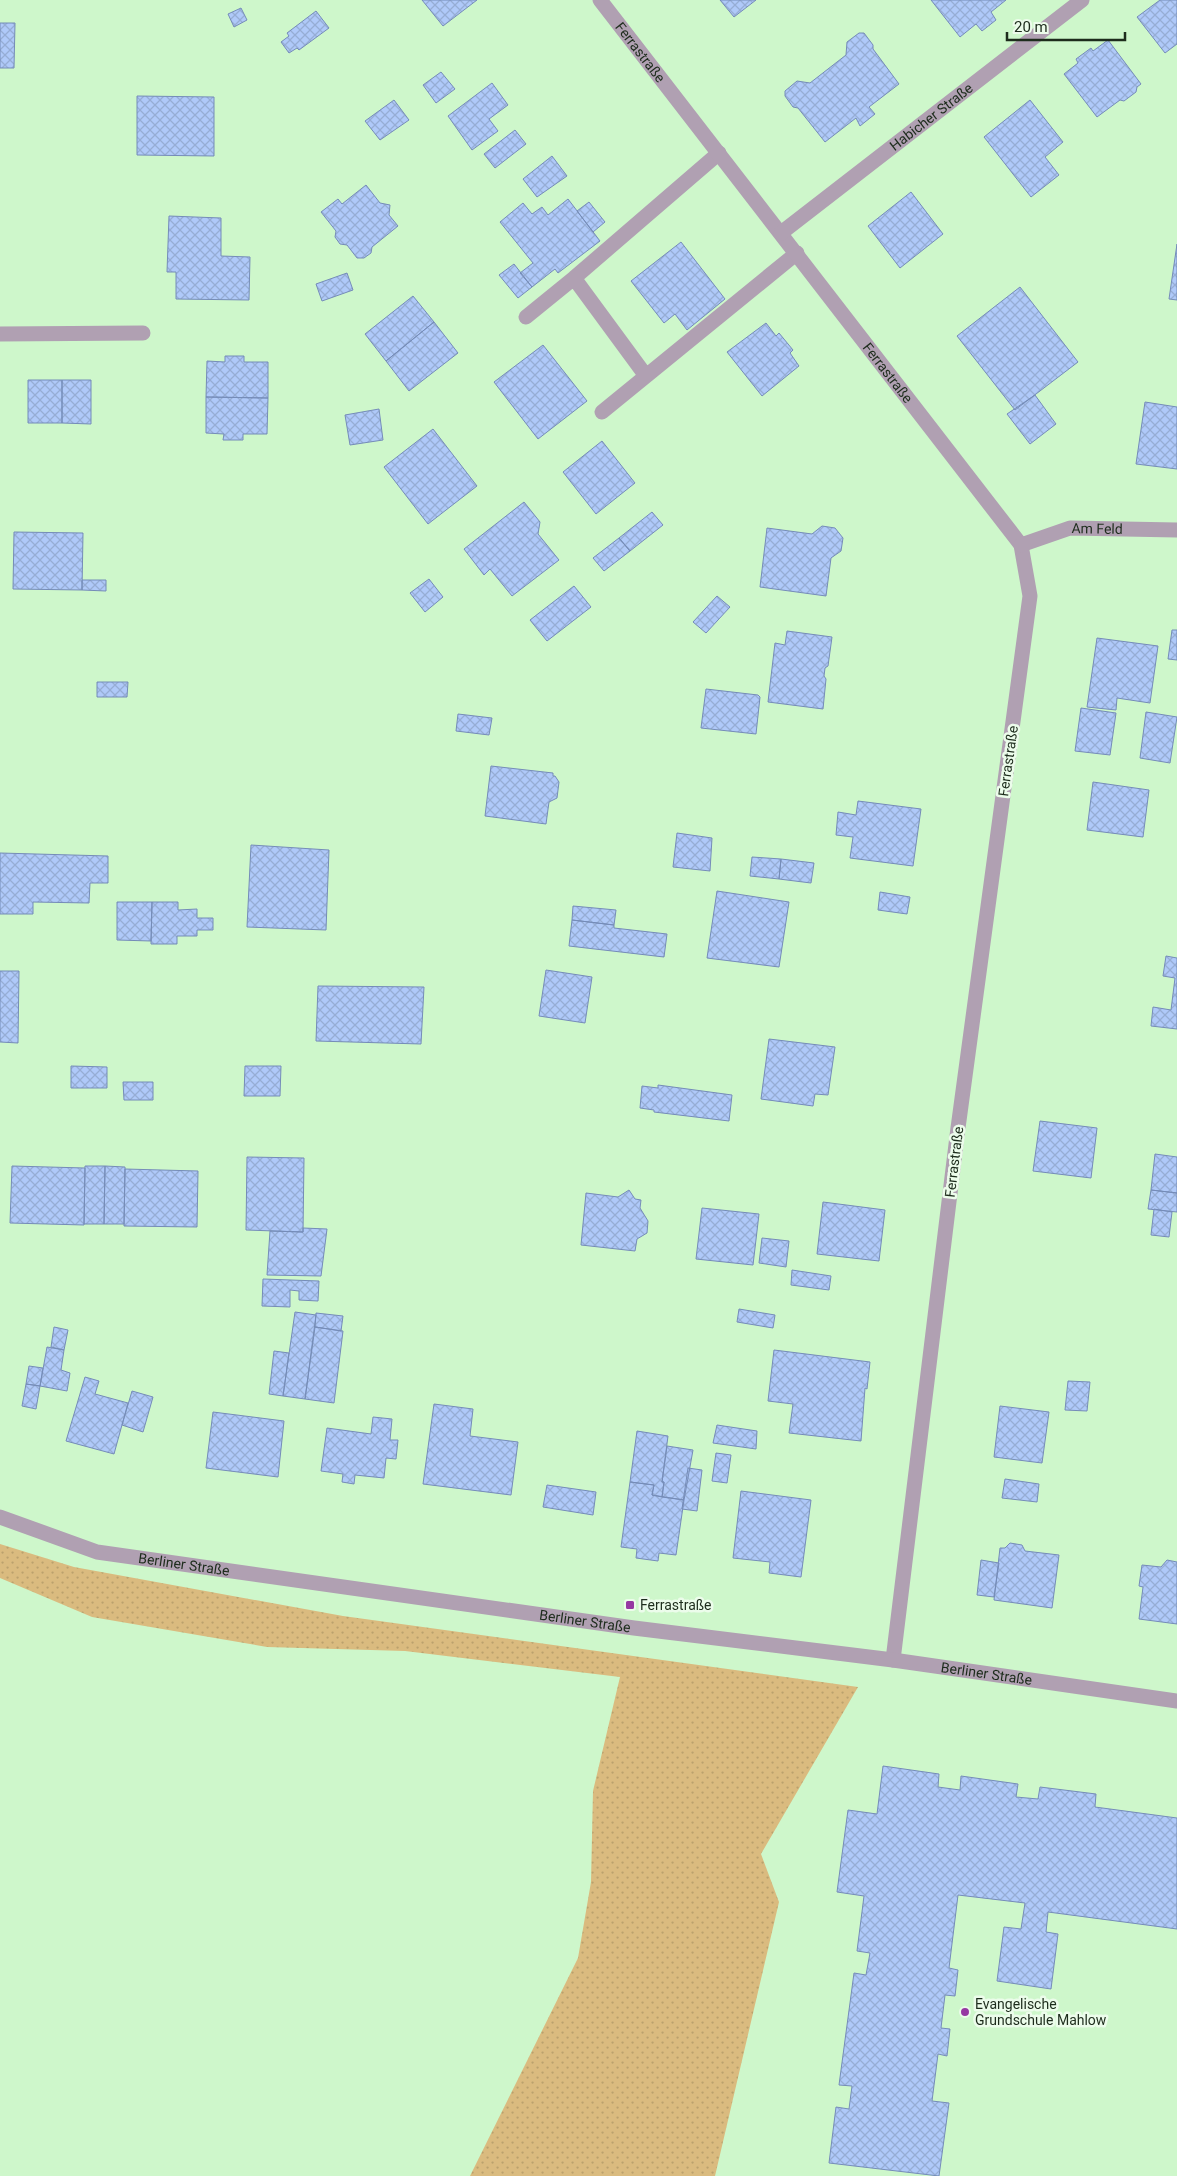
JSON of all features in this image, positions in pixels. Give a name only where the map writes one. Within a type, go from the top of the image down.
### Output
[{"type":"street","name":"Ferrastraße","points":[[600,0],[1021,545],[1030,596],[958,1128],[893,1660]]},
{"type":"street","name":"Habicher Straße","points":[[781,233],[1082,0]]},
{"type":"street","points":[[526,317],[719,153]]},
{"type":"street","points":[[602,412],[796,253]]},
{"type":"street","points":[[574,278],[646,376]]},
{"type":"street","points":[[0,334],[144,334]]},
{"type":"street","name":"Am Feld","points":[[1021,545],[1070,528],[1177,530]]},
{"type":"street","name":"Berliner Straße","points":[[0,1517],[97,1552],[663,1632],[893,1660],[1177,1701]]},
{"type":"shaded area","points":[[0,1544],[74,1567],[343,1616],[858,1687],[761,1854],[779,1902],[715,2176],[470,2176],[578,1958],[591,1882],[593,1791],[620,1677],[405,1651],[267,1647],[92,1617],[0,1578]]},
{"type":"building","points":[[422,0],[477,0],[443,26]]},
{"type":"building","points":[[720,0],[756,0],[734,17]]},
{"type":"building","points":[[931,0],[1006,0],[991,12],[996,20],[982,31],[976,24],[960,37]]},
{"type":"building","points":[[1160,0],[1177,0],[1177,44],[1165,53],[1137,17]]},
{"type":"building","points":[[241,8],[247,20],[234,27],[228,14]]},
{"type":"building","points":[[316,11],[329,28],[299,50],[297,48],[289,53],[281,42],[289,36],[287,33]]},
{"type":"building","points":[[0,23],[15,23],[14,68],[0,68]]},
{"type":"building","points":[[859,33],[864,33],[873,45],[873,49],[899,84],[869,107],[875,114],[860,126],[856,118],[825,142],[798,108],[793,107],[785,96],[785,91],[797,81],[810,83],[846,55],[847,42]]},
{"type":"building","points":[[1108,40],[1141,84],[1137,87],[1136,92],[1124,101],[1120,100],[1097,117],[1064,74],[1078,63],[1076,59],[1091,48],[1093,51]]},
{"type":"building","points":[[441,72],[455,89],[436,103],[423,85]]},
{"type":"building","points":[[492,83],[508,105],[489,119],[498,131],[472,150],[448,116]]},
{"type":"building","points":[[137,96],[214,97],[214,156],[137,155]]},
{"type":"building","points":[[394,100],[409,120],[380,140],[365,121]]},
{"type":"building","points":[[1030,100],[1063,142],[1045,157],[1059,175],[1031,197],[984,137]]},
{"type":"building","points":[[515,130],[526,144],[495,168],[484,154]]},
{"type":"building","points":[[552,156],[567,176],[537,197],[523,179]]},
{"type":"building","points":[[366,185],[380,203],[390,205],[389,215],[398,226],[372,247],[371,253],[364,258],[357,258],[347,245],[340,244],[335,237],[336,231],[321,212],[338,199],[342,204]]},
{"type":"building","points":[[911,192],[943,234],[900,268],[868,226]]},
{"type":"building","points":[[568,199],[600,241],[558,273],[555,269],[532,287],[520,273],[533,263],[500,222],[523,203],[532,214],[542,207],[548,215]]},
{"type":"building","points":[[589,202],[605,222],[593,232],[577,211]]},
{"type":"building","points":[[169,216],[221,218],[221,256],[250,257],[249,300],[176,299],[176,272],[167,272]]},
{"type":"building","points":[[681,242],[725,299],[687,330],[675,314],[664,323],[631,281]]},
{"type":"building","points":[[1177,244],[1177,300],[1169,299]]},
{"type":"building","points":[[514,264],[532,287],[518,298],[499,275]]},
{"type":"building","points":[[347,273],[353,290],[322,301],[316,284]]},
{"type":"building","points":[[1020,287],[1078,362],[1015,410],[957,336]]},
{"type":"building","points":[[413,296],[434,322],[386,361],[365,334]]},
{"type":"building","points":[[434,322],[458,353],[409,391],[386,361]]},
{"type":"building","points":[[766,323],[776,336],[779,333],[793,350],[790,353],[799,366],[762,396],[727,352]]},
{"type":"building","points":[[543,345],[587,401],[538,439],[494,382]]},
{"type":"building","points":[[225,356],[244,356],[244,362],[268,362],[268,398],[206,397],[207,361],[225,362]]},
{"type":"building","points":[[28,380],[62,380],[62,423],[28,423]]},
{"type":"building","points":[[62,380],[91,380],[91,424],[62,423]]},
{"type":"building","points":[[1035,395],[1056,424],[1030,444],[1007,414]]},
{"type":"building","points":[[206,397],[268,398],[267,434],[243,434],[243,440],[223,440],[224,434],[206,433]]},
{"type":"building","points":[[1145,402],[1177,407],[1177,469],[1136,464]]},
{"type":"building","points":[[379,409],[383,440],[350,445],[345,415]]},
{"type":"building","points":[[433,429],[477,486],[428,524],[384,467]]},
{"type":"building","points":[[602,441],[635,483],[596,514],[563,472]]},
{"type":"building","points":[[524,502],[540,522],[538,534],[559,560],[512,596],[490,569],[484,575],[464,549]]},
{"type":"building","points":[[652,512],[663,525],[630,551],[619,538]]},
{"type":"building","points":[[822,526],[835,528],[843,538],[841,551],[831,558],[826,596],[760,587],[767,528],[812,534]]},
{"type":"building","points":[[14,532],[83,533],[82,590],[13,589]]},
{"type":"building","points":[[619,538],[630,551],[604,571],[593,558]]},
{"type":"building","points":[[429,579],[443,597],[425,612],[410,593]]},
{"type":"building","points":[[82,580],[106,580],[106,591],[82,590]]},
{"type":"building","points":[[574,586],[591,607],[547,641],[530,620]]},
{"type":"building","points":[[717,596],[730,607],[706,633],[693,622]]},
{"type":"building","points":[[1172,630],[1177,630],[1177,660],[1168,659]]},
{"type":"building","points":[[787,631],[832,637],[828,666],[825,668],[824,676],[826,679],[823,709],[768,702],[775,643],[785,645]]},
{"type":"building","points":[[1097,638],[1158,646],[1150,703],[1117,698],[1116,710],[1087,707]]},
{"type":"building","points":[[97,682],[128,682],[127,697],[97,697]]},
{"type":"building","points":[[706,689],[758,695],[760,697],[756,734],[701,728]]},
{"type":"building","points":[[1081,708],[1116,713],[1110,755],[1075,751]]},
{"type":"building","points":[[1146,712],[1177,717],[1170,763],[1140,758]]},
{"type":"building","points":[[458,714],[492,718],[489,735],[456,731]]},
{"type":"building","points":[[491,766],[553,773],[553,776],[559,782],[557,798],[549,802],[546,824],[485,816]]},
{"type":"building","points":[[1093,782],[1149,790],[1143,837],[1087,830]]},
{"type":"building","points":[[858,801],[921,809],[913,866],[850,858],[853,837],[836,835],[838,812],[856,815]]},
{"type":"building","points":[[677,833],[712,838],[710,871],[673,867]]},
{"type":"building","points":[[251,845],[329,850],[326,930],[247,927]]},
{"type":"building","points":[[0,853],[108,856],[108,883],[90,883],[89,903],[33,902],[33,914],[0,914]]},
{"type":"building","points":[[752,857],[781,859],[779,879],[750,876]]},
{"type":"building","points":[[781,859],[814,863],[811,883],[779,879]]},
{"type":"building","points":[[717,891],[789,902],[779,967],[707,958]]},
{"type":"building","points":[[880,892],[910,897],[907,914],[878,910]]},
{"type":"building","points":[[117,902],[152,902],[151,941],[117,940]]},
{"type":"building","points":[[152,902],[178,902],[178,910],[197,909],[197,918],[213,918],[213,930],[197,930],[197,936],[177,936],[177,944],[151,944]]},
{"type":"building","points":[[573,906],[616,910],[614,925],[572,920]]},
{"type":"building","points":[[572,920],[614,925],[614,928],[667,934],[664,957],[569,946]]},
{"type":"building","points":[[1166,956],[1177,958],[1177,1029],[1151,1026],[1153,1007],[1171,1010],[1175,978],[1163,976]]},
{"type":"building","points":[[546,970],[592,977],[585,1023],[539,1016]]},
{"type":"building","points":[[0,971],[19,971],[18,1043],[0,1042]]},
{"type":"building","points":[[318,986],[424,987],[421,1044],[316,1041]]},
{"type":"building","points":[[769,1039],[835,1047],[828,1095],[815,1094],[813,1106],[761,1099]]},
{"type":"building","points":[[71,1066],[107,1067],[107,1088],[71,1088]]},
{"type":"building","points":[[245,1066],[281,1066],[280,1096],[244,1096]]},
{"type":"building","points":[[123,1082],[153,1082],[153,1100],[124,1100]]},
{"type":"building","points":[[658,1085],[732,1095],[729,1121],[654,1112],[654,1110],[640,1108],[642,1086],[658,1088]]},
{"type":"building","points":[[1040,1121],[1097,1128],[1091,1178],[1033,1171]]},
{"type":"building","points":[[1155,1154],[1177,1157],[1177,1193],[1151,1190]]},
{"type":"building","points":[[247,1157],[304,1158],[303,1232],[246,1230]]},
{"type":"building","points":[[12,1166],[85,1168],[84,1225],[10,1223]]},
{"type":"building","points":[[85,1166],[105,1166],[104,1224],[84,1224]]},
{"type":"building","points":[[105,1166],[125,1167],[124,1224],[104,1224]]},
{"type":"building","points":[[125,1169],[198,1171],[197,1227],[124,1226]]},
{"type":"building","points":[[629,1190],[635,1199],[641,1200],[640,1208],[648,1221],[647,1233],[637,1239],[635,1251],[581,1245],[586,1193],[618,1197]]},
{"type":"building","points":[[1151,1190],[1177,1193],[1177,1212],[1148,1209]]},
{"type":"building","points":[[823,1202],[885,1210],[879,1261],[817,1254]]},
{"type":"building","points":[[702,1208],[759,1214],[753,1265],[696,1259]]},
{"type":"building","points":[[1154,1209],[1172,1212],[1169,1237],[1151,1235]]},
{"type":"building","points":[[303,1228],[327,1229],[321,1276],[267,1275],[270,1231],[303,1232]]},
{"type":"building","points":[[762,1238],[789,1241],[786,1267],[759,1263]]},
{"type":"building","points":[[792,1270],[831,1276],[829,1290],[791,1285]]},
{"type":"building","points":[[263,1279],[319,1281],[318,1301],[299,1300],[299,1291],[290,1290],[290,1307],[262,1306]]},
{"type":"building","points":[[739,1309],[775,1315],[773,1328],[737,1322]]},
{"type":"building","points":[[295,1312],[316,1315],[305,1399],[283,1396]]},
{"type":"building","points":[[316,1313],[343,1316],[341,1331],[315,1327]]},
{"type":"building","points":[[54,1327],[68,1330],[64,1350],[51,1347]]},
{"type":"building","points":[[315,1327],[343,1331],[334,1403],[305,1399]]},
{"type":"building","points":[[47,1347],[64,1350],[61,1370],[70,1373],[67,1391],[40,1386]]},
{"type":"building","points":[[774,1350],[870,1362],[867,1389],[865,1388],[861,1441],[789,1433],[793,1404],[768,1401]]},
{"type":"building","points":[[274,1351],[289,1353],[283,1396],[269,1394]]},
{"type":"building","points":[[29,1366],[43,1368],[40,1386],[26,1384]]},
{"type":"building","points":[[85,1377],[99,1381],[95,1394],[128,1403],[114,1454],[66,1441]]},
{"type":"building","points":[[1068,1381],[1090,1382],[1087,1411],[1065,1410]]},
{"type":"building","points":[[26,1384],[40,1386],[36,1409],[22,1406]]},
{"type":"building","points":[[132,1391],[153,1397],[143,1432],[122,1425]]},
{"type":"building","points":[[434,1404],[473,1409],[470,1436],[518,1442],[511,1495],[423,1484]]},
{"type":"building","points":[[1000,1406],[1049,1412],[1042,1463],[994,1457]]},
{"type":"building","points":[[213,1412],[284,1421],[278,1477],[206,1468]]},
{"type":"building","points":[[373,1417],[392,1419],[390,1440],[398,1440],[396,1459],[386,1458],[384,1478],[355,1475],[354,1484],[342,1482],[343,1474],[321,1471],[327,1428],[371,1434]]},
{"type":"building","points":[[717,1425],[757,1431],[756,1449],[713,1443]]},
{"type":"building","points":[[637,1431],[668,1436],[662,1497],[652,1495],[654,1485],[630,1482]]},
{"type":"building","points":[[667,1446],[693,1450],[684,1500],[662,1497]]},
{"type":"building","points":[[716,1453],[731,1455],[727,1483],[712,1481]]},
{"type":"building","points":[[688,1468],[702,1470],[697,1511],[682,1509]]},
{"type":"building","points":[[1005,1479],[1039,1484],[1037,1502],[1002,1498]]},
{"type":"building","points":[[630,1482],[654,1485],[652,1495],[684,1500],[676,1555],[659,1553],[658,1561],[636,1558],[637,1549],[621,1547]]},
{"type":"building","points":[[547,1485],[596,1492],[593,1515],[543,1507]]},
{"type":"building","points":[[741,1491],[811,1500],[801,1577],[769,1573],[770,1562],[733,1558]]},
{"type":"building","points":[[1010,1543],[1022,1545],[1025,1551],[1059,1555],[1052,1608],[994,1600],[1000,1548],[1005,1548]]},
{"type":"building","points":[[981,1560],[999,1563],[994,1597],[977,1595]]},
{"type":"building","points":[[1167,1560],[1177,1562],[1177,1624],[1139,1619],[1143,1587],[1139,1586],[1142,1565],[1161,1567]]},
{"type":"building","points":[[883,1766],[939,1774],[938,1787],[960,1790],[961,1776],[1018,1784],[1016,1797],[1038,1799],[1040,1787],[1096,1794],[1095,1807],[1177,1818],[1177,1929],[1048,1912],[1046,1932],[1058,1934],[1051,1989],[997,1981],[1004,1927],[1021,1929],[1025,1903],[958,1895],[949,1968],[958,1970],[955,1996],[945,1995],[941,2028],[950,2029],[947,2056],[938,2054],[932,2101],[949,2103],[939,2176],[829,2163],[836,2107],[849,2109],[852,2086],[839,2085],[854,1973],[866,1975],[870,1953],[857,1951],[864,1896],[837,1892],[848,1810],[877,1814]]},
{"type":"place","name":"Ferrastraße","points":[[630,1605]]},
{"type":"place","name":"Evangelische Grundschule Mahlow","points":[[965,2012]]}]
